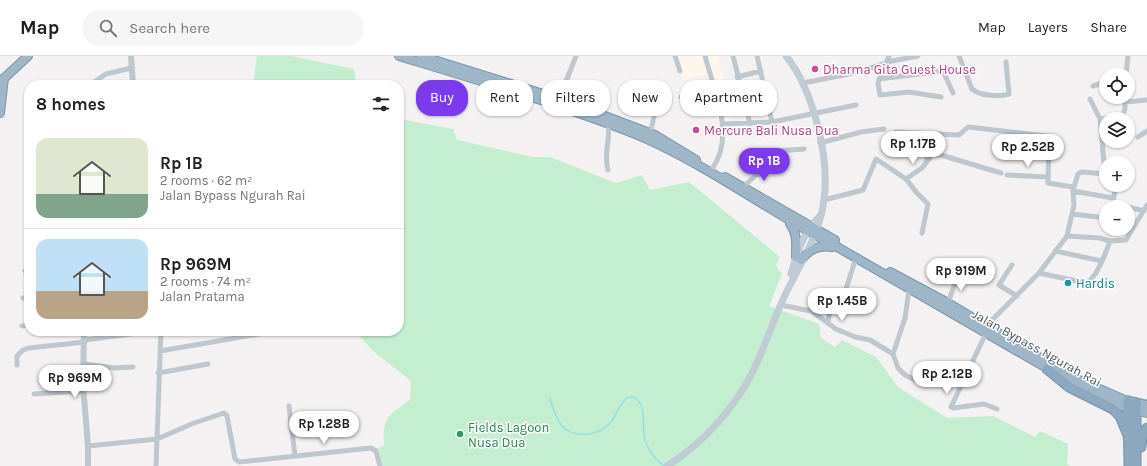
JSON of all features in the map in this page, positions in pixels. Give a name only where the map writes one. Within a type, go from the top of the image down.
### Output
[{"type":"highway","points":[[0,113],[2,80],[28,56]]},
{"type":"highway","name":"Jalan Bypass Ngurah Rai","points":[[400,56],[531,97],[608,124],[657,144],[705,170],[787,220],[812,231],[948,303],[1048,369],[1102,398],[1132,406],[1147,405]]},
{"type":"highway","name":"Jalan Bypass Ngurah Rai","points":[[421,56],[541,93]]},
{"type":"highway","name":"Jalan Bypass Ngurah Rai","points":[[603,116],[650,134],[743,187],[839,248],[909,290],[987,328],[1072,377],[1147,413]]},
{"type":"highway","points":[[787,220],[795,231],[799,259],[815,248],[823,246],[839,248]]},
{"type":"highway","points":[[1048,369],[1070,387],[1113,409],[1120,416],[1132,438],[1136,466]]},
{"type":"highway","points":[[1129,466],[1132,438],[1132,406]]},
{"type":"highway","points":[[1120,416],[1124,432],[1124,466]]},
{"type":"highway","points":[[1132,438],[1147,423]]},
{"type":"highway","points":[[1141,466],[1141,439],[1147,428]]},
{"type":"main road","points":[[668,465],[682,456],[702,438],[735,401],[749,378],[777,315],[799,259],[812,231],[822,215],[824,200],[824,175],[820,143],[814,114],[803,83],[786,56]]},
{"type":"street","points":[[131,56],[132,80]]},
{"type":"street","points":[[567,80],[576,56]]},
{"type":"street","points":[[675,56],[680,71]]},
{"type":"street","points":[[705,56],[712,80]]},
{"type":"street","points":[[733,56],[750,124]]},
{"type":"street","points":[[757,56],[772,122]]},
{"type":"street","points":[[889,56],[879,79],[880,95],[894,92],[909,92],[941,97]]},
{"type":"street","points":[[803,83],[854,73],[918,56]]},
{"type":"street","points":[[959,56],[972,89],[976,92],[990,95],[1009,94],[1006,62]]},
{"type":"street","points":[[1127,68],[1128,56]]},
{"type":"street","points":[[97,80],[106,74],[131,68]]},
{"type":"street","points":[[738,77],[761,71]]},
{"type":"street","points":[[879,79],[943,71],[953,93]]},
{"type":"street","points":[[1093,86],[1099,84]]},
{"type":"street","points":[[1090,99],[1099,117]]},
{"type":"street","points":[[1135,99],[1147,100]]},
{"type":"street","points":[[724,124],[772,122],[856,105]]},
{"type":"street","points":[[650,134],[654,116]]},
{"type":"street","points":[[712,169],[716,163],[724,135],[724,124],[722,116]]},
{"type":"street","points":[[608,124],[609,137],[605,155],[608,170]]},
{"type":"street","points":[[896,132],[959,135],[968,127],[1048,137],[1048,178],[1050,184],[1073,189],[1104,200]]},
{"type":"street","points":[[820,143],[861,132],[884,129]]},
{"type":"street","points":[[1138,137],[1147,131]]},
{"type":"street","points":[[915,133],[928,160]]},
{"type":"street","points":[[743,187],[756,175],[771,171],[777,151],[804,149]]},
{"type":"street","points":[[906,179],[922,168],[932,154],[1001,173]]},
{"type":"street","points":[[824,200],[863,190],[872,165],[876,159],[906,179],[929,205],[922,233]]},
{"type":"street","points":[[997,409],[984,404],[952,408],[987,328],[1039,273],[1067,236],[1072,214],[1073,189],[1078,174],[1080,172],[1099,173]]},
{"type":"street","points":[[1007,175],[1048,178]]},
{"type":"street","points":[[1067,236],[1100,238],[1110,241],[1124,241],[1128,238],[1147,205]]},
{"type":"street","points":[[1135,209],[1144,211]]},
{"type":"street","points":[[1072,214],[1099,217]]},
{"type":"street","points":[[1039,273],[1086,283],[1092,278],[1102,261],[1110,241]]},
{"type":"street","points":[[1055,252],[1102,261]]},
{"type":"street","points":[[828,322],[831,305],[836,304],[839,299],[843,298],[856,258]]},
{"type":"street","points":[[1012,265],[999,285],[1017,296]]},
{"type":"street","points":[[948,303],[958,275]]},
{"type":"street","points":[[893,354],[905,318],[909,290]]},
{"type":"street","points":[[781,305],[811,311],[836,329],[870,340],[893,354],[901,372],[923,384]]},
{"type":"street","points":[[84,336],[83,388],[88,446],[88,466]]},
{"type":"street","points":[[16,365],[17,356],[22,350],[118,336]]},
{"type":"street","points":[[156,466],[158,373],[161,336]]},
{"type":"street","points":[[160,351],[247,336]]},
{"type":"street","points":[[84,364],[115,368],[133,366]]},
{"type":"street","points":[[158,373],[208,364]]},
{"type":"street","points":[[947,378],[962,385]]},
{"type":"street","points":[[34,394],[83,388],[106,382]]},
{"type":"street","points":[[289,406],[295,456]]},
{"type":"street","points":[[88,446],[157,439],[194,423],[224,413],[227,416],[237,461],[371,448],[376,451],[380,466]]},
{"type":"shaded area","points":[[676,56],[717,56],[724,80],[707,80],[706,74],[683,80]]},
{"type":"shaded area","points":[[716,116],[734,116],[735,120],[718,123]]},
{"type":"green space","points":[[257,56],[291,56],[354,69],[355,80],[254,80]]},
{"type":"green space","points":[[404,120],[453,129],[457,140],[533,157],[550,157],[616,183],[642,175],[650,190],[689,182],[780,257],[776,266],[782,274],[769,306],[819,324],[821,338],[835,347],[842,340],[876,357],[898,387],[947,418],[993,416],[1035,437],[1040,431],[1068,444],[1067,464],[1070,466],[383,466],[378,448],[384,445],[384,428],[391,414],[410,400],[411,381],[373,351],[360,336],[404,336]]},
{"type":"waterway","points":[[550,399],[558,421],[562,426],[572,433],[589,434],[604,429],[611,422],[625,400],[629,397],[635,398],[639,402],[643,412],[646,444],[652,454],[664,466]]},
{"type":"place","name":"Dharma Gita Guest House","points":[[815,69]]},
{"type":"place","name":"Mercure Bali Nusa Dua","points":[[696,130]]},
{"type":"place","name":"Hardis","points":[[1068,283]]},
{"type":"place","name":"Fields Lagoon Nusa Dua","points":[[460,434]]}]
